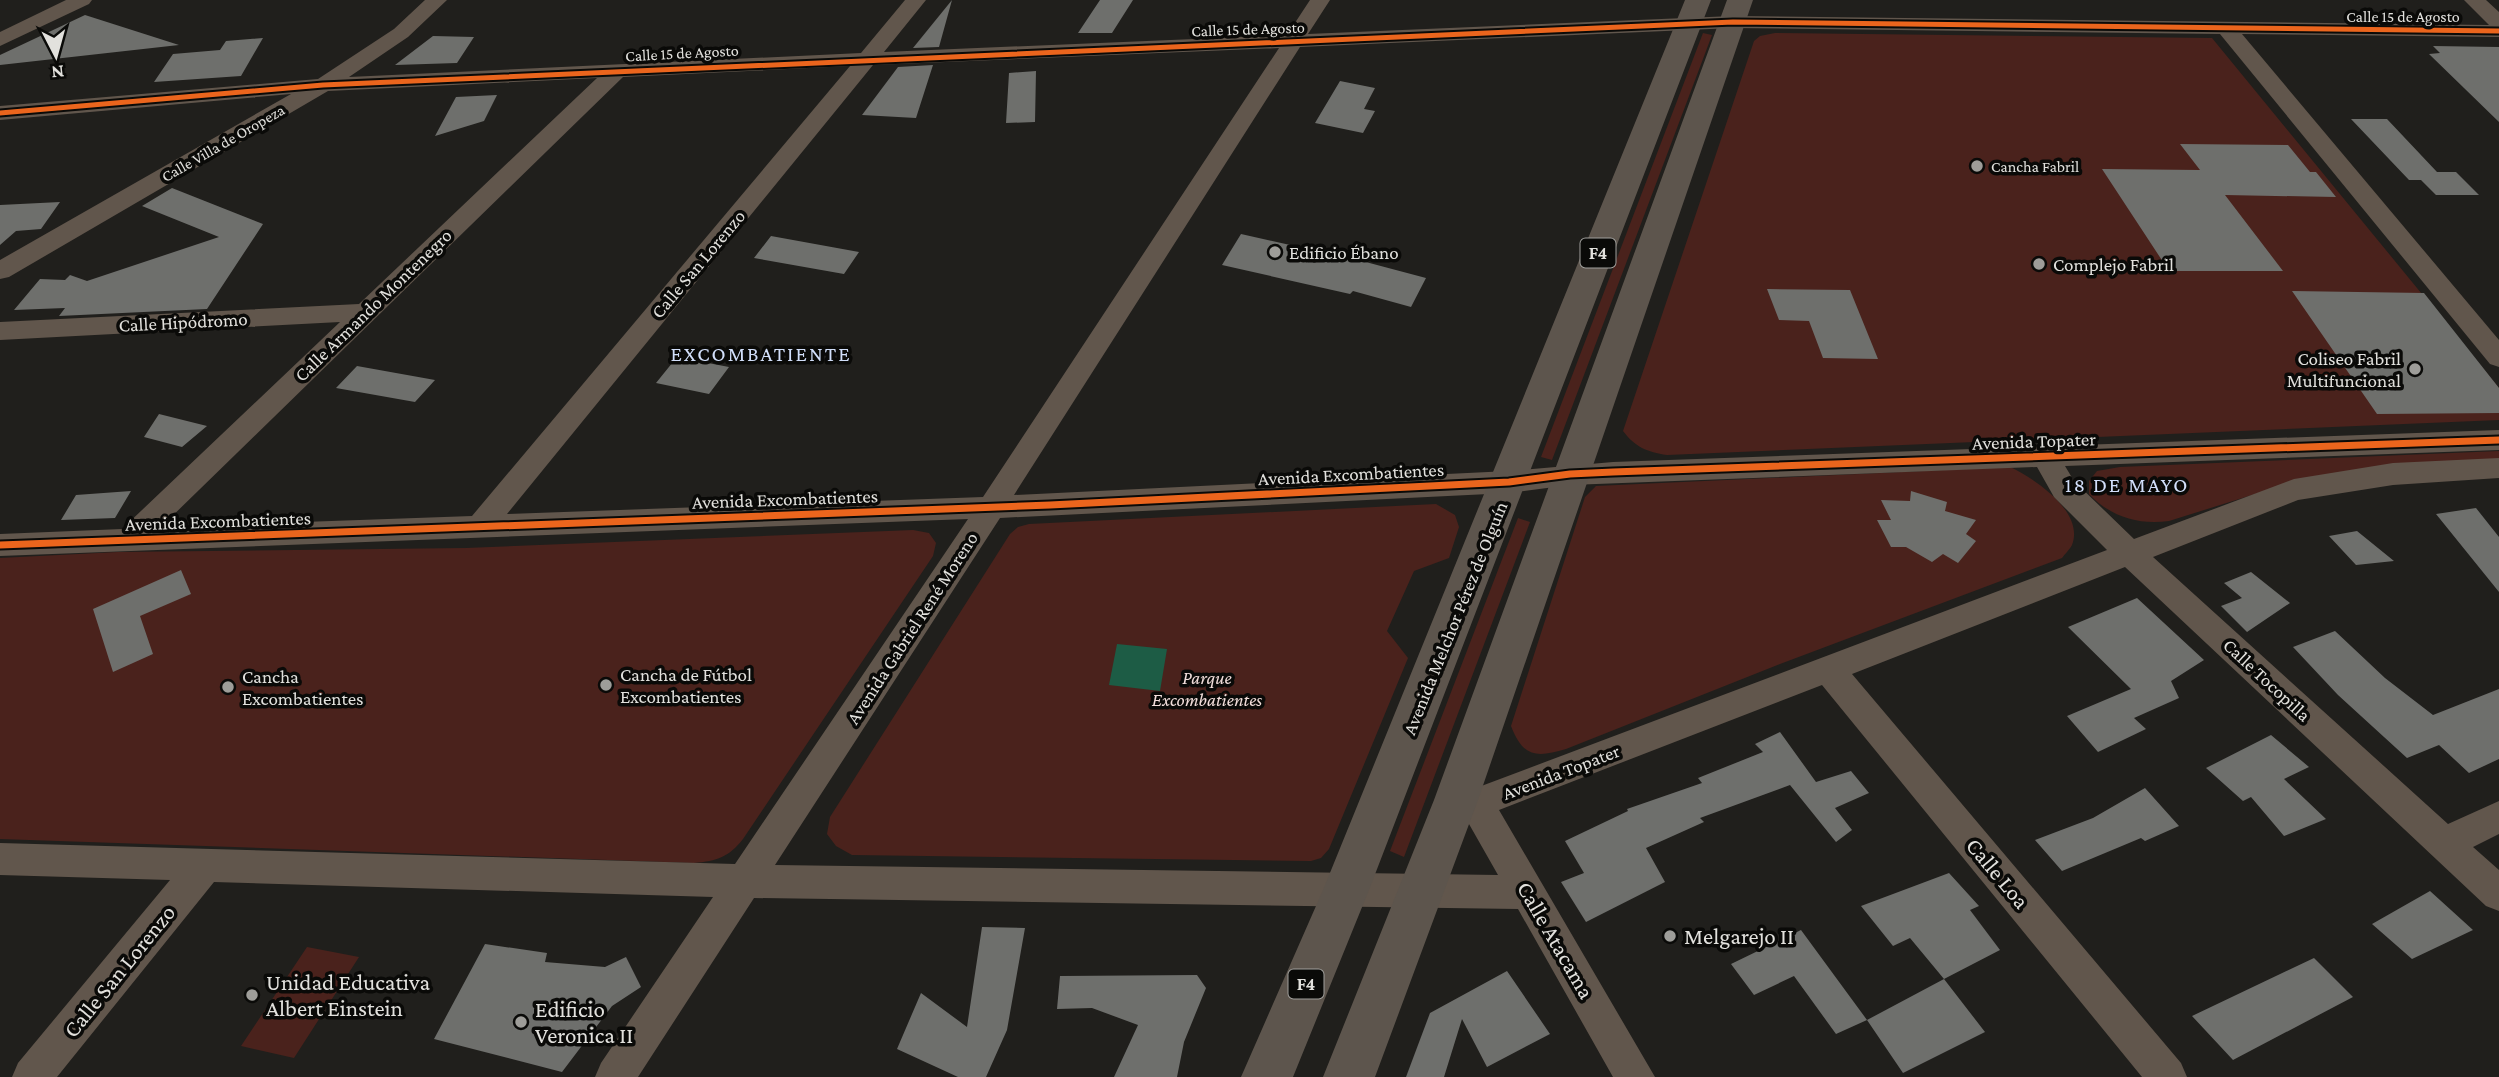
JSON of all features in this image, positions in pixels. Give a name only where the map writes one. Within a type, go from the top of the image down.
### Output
[{"type":"highway","name":"F4","points":[[1349,1077],[1419,891],[1466,802],[1570,474],[1737,11]]},
{"type":"highway","name":"Avenida Melchor Pérez de Olguín","points":[[1267,1077],[1346,890],[1693,12]]},
{"type":"street","points":[[0,40],[82,0]]},
{"type":"street","name":"Calle Villa de Oropeza","points":[[0,271],[323,85],[401,33],[437,0]]},
{"type":"street","name":"Calle San Lorenzo","points":[[480,527],[916,0]]},
{"type":"street","name":"Avenida Gabriel René Moreno","points":[[615,1077],[992,506],[1290,42],[1320,0]]},
{"type":"street","points":[[2474,0],[2499,23]]},
{"type":"street","name":"Calle 15 de Agosto","points":[[0,113],[323,85],[1290,42],[1693,12],[1737,11],[2226,28],[2499,31]]},
{"type":"street","points":[[2226,28],[2499,358]]},
{"type":"street","name":"Calle Armando Montenegro","points":[[130,539],[617,71]]},
{"type":"street","name":"Calle Hipódromo","points":[[0,331],[366,312]]},
{"type":"street","name":"Avenida Topater","points":[[1570,474],[2499,440]]},
{"type":"street","name":"Calle Tocopilla","points":[[2045,457],[2064,489],[2127,552],[2499,894]]},
{"type":"street","name":"Avenida Topater","points":[[1466,802],[1829,670],[2294,489],[2393,474],[2499,468]]},
{"type":"street","name":"Avenida Excombatientes","points":[[0,545],[992,506],[1509,482],[1570,474]]},
{"type":"street","name":"Calle Loa","points":[[1829,670],[2167,1077]]},
{"type":"street","name":"Calle Atacama","points":[[1466,802],[1528,892],[1635,1077]]},
{"type":"street","points":[[2445,843],[2499,817]]},
{"type":"street","points":[[0,859],[745,881],[1528,892]]},
{"type":"street","name":"Calle San Lorenzo","points":[[32,1077],[205,866]]},
{"type":"green space","points":[[1703,33],[1712,35],[1552,460],[1541,457]]},
{"type":"green space","name":"Complejo Fabril","points":[[1775,33],[2212,38],[2499,388],[2499,420],[1667,455],[1642,448],[1623,431],[1754,41],[1760,36]]},
{"type":"green space","points":[[2499,451],[2499,459],[2300,480],[2169,521],[2147,522],[2126,518],[2106,508],[2089,494],[2089,481],[2097,471],[2120,467]]},
{"type":"green space","points":[[2010,467],[2044,488],[2071,520],[2074,533],[2072,545],[2062,558],[1780,664],[1566,749],[1539,754],[1520,744],[1511,726],[1585,497],[1596,486]]},
{"type":"green space","name":"Parque Excombatientes","points":[[1436,504],[1455,515],[1459,527],[1449,558],[1414,571],[1387,631],[1408,658],[1329,849],[1321,858],[1311,861],[852,855],[836,846],[827,834],[830,817],[1010,534],[1018,527],[1029,524]]},
{"type":"green space","points":[[1518,518],[1530,522],[1404,857],[1390,851]]},
{"type":"green space","points":[[913,530],[929,533],[936,543],[933,556],[743,839],[733,850],[716,859],[694,863],[0,839],[0,558],[118,552],[466,548]]},
{"type":"green space","points":[[307,947],[359,957],[294,1058],[241,1046]]},
{"type":"shaded area","points":[[1117,644],[1167,649],[1160,691],[1109,685]]},
{"type":"building","points":[[952,0],[939,47],[913,48]]},
{"type":"building","points":[[1100,0],[1133,0],[1112,33],[1078,33]]},
{"type":"building","points":[[85,15],[179,45],[0,65],[0,55]]},
{"type":"building","points":[[433,36],[474,37],[457,63],[395,65]]},
{"type":"building","points":[[263,38],[241,76],[154,82],[173,54],[220,50],[226,41]]},
{"type":"building","points":[[2433,46],[2499,47],[2499,122],[2429,54],[2440,53]]},
{"type":"building","points":[[933,65],[916,118],[862,115],[898,67]]},
{"type":"building","points":[[1036,71],[1035,122],[1006,123],[1009,73]]},
{"type":"building","points":[[1340,81],[1375,88],[1364,109],[1375,111],[1363,133],[1315,123]]},
{"type":"building","points":[[497,95],[484,121],[435,136],[456,97]]},
{"type":"building","points":[[2351,119],[2387,119],[2437,172],[2456,172],[2479,195],[2436,195],[2421,180],[2409,180]]},
{"type":"building","points":[[2180,144],[2288,145],[2310,172],[2316,172],[2336,197],[2225,195],[2283,271],[2169,271],[2102,169],[2200,170]]},
{"type":"building","points":[[172,188],[263,224],[207,309],[59,316],[65,308],[14,310],[40,279],[65,280],[70,275],[87,281],[219,237],[142,206]]},
{"type":"building","points":[[60,202],[41,229],[16,231],[0,245],[0,205]]},
{"type":"building","name":"Edificio Ébano","points":[[1241,234],[1426,278],[1411,307],[1353,291],[1350,294],[1222,265]]},
{"type":"building","points":[[771,236],[859,252],[844,274],[754,258]]},
{"type":"building","points":[[1767,289],[1850,290],[1878,359],[1823,358],[1809,321],[1779,320]]},
{"type":"building","name":"Coliseo Fabril Multifuncional","points":[[2292,291],[2424,293],[2499,388],[2499,413],[2377,414]]},
{"type":"building","points":[[677,357],[729,367],[709,394],[656,383]]},
{"type":"building","points":[[357,366],[435,380],[415,402],[336,388]]},
{"type":"building","points":[[159,414],[207,426],[182,447],[144,437]]},
{"type":"building","points":[[131,491],[115,518],[61,520],[76,495]]},
{"type":"building","points":[[1911,491],[1947,502],[1945,511],[1976,520],[1966,534],[1976,541],[1958,563],[1943,554],[1932,562],[1906,547],[1891,547],[1877,520],[1891,520],[1881,500],[1910,501]]},
{"type":"building","points":[[2476,508],[2499,537],[2499,592],[2436,514]]},
{"type":"building","points":[[2357,531],[2394,561],[2356,565],[2329,536]]},
{"type":"building","points":[[181,570],[191,594],[140,616],[153,654],[113,672],[93,609]]},
{"type":"building","points":[[2251,572],[2290,603],[2247,632],[2221,606],[2242,598],[2224,583]]},
{"type":"building","points":[[2137,598],[2204,660],[2171,681],[2179,698],[2134,718],[2146,729],[2098,752],[2067,716],[2131,689],[2068,627]]},
{"type":"building","points":[[2335,631],[2385,678],[2433,715],[2499,689],[2499,759],[2469,773],[2439,745],[2407,758],[2338,695],[2293,647]]},
{"type":"building","points":[[1780,732],[1816,782],[1851,771],[1869,793],[1835,808],[1852,830],[1836,842],[1790,785],[1700,818],[1704,822],[1646,848],[1665,882],[1586,922],[1561,882],[1584,873],[1565,841],[1628,811],[1627,809],[1702,783],[1698,778],[1763,752],[1755,744]]},
{"type":"building","points":[[2271,735],[2309,767],[2284,779],[2326,819],[2284,836],[2251,797],[2243,801],[2206,768]]},
{"type":"building","points":[[2145,788],[2179,826],[2145,841],[2141,838],[2062,871],[2035,840],[2093,818]]},
{"type":"building","points":[[1949,873],[1979,906],[1970,910],[2000,950],[1944,979],[1910,938],[1893,946],[1861,906]]},
{"type":"building","points":[[2430,891],[2473,930],[2412,959],[2372,924]]},
{"type":"building","points":[[982,927],[1025,928],[1007,1030],[986,1077],[958,1077],[897,1049],[921,993],[967,1027]]},
{"type":"building","points":[[1801,930],[1867,1020],[1836,1034],[1794,976],[1754,995],[1731,964]]},
{"type":"building","name":"Edificio Veronica II","points":[[485,944],[547,953],[545,962],[605,967],[626,957],[641,987],[612,1006],[562,1072],[434,1039]]},
{"type":"building","points":[[2314,958],[2353,997],[2233,1060],[2192,1016]]},
{"type":"building","points":[[1507,971],[1550,1034],[1487,1067],[1462,1019],[1444,1077],[1406,1077],[1430,1013]]},
{"type":"building","points":[[1197,975],[1206,988],[1184,1042],[1177,1077],[1114,1077],[1138,1025],[1092,1008],[1057,1009],[1060,976]]},
{"type":"building","points":[[1944,979],[1985,1032],[1903,1073],[1867,1020]]},
{"type":"cycle path","points":[[0,113],[323,85],[1733,22],[2499,31]]},
{"type":"cycle path","points":[[0,545],[1050,505],[1509,482],[1570,474],[1613,472],[2499,440]]},
{"type":"place","name":"Cancha Fabril","points":[[1977,166]]},
{"type":"place","name":"Edificio Ébano","points":[[1275,252]]},
{"type":"place","name":"Complejo Fabril","points":[[2039,264]]},
{"type":"place","name":"Coliseo Fabril Multifuncional","points":[[2415,369]]},
{"type":"place","name":"Cancha de Fútbol Excombatientes","points":[[606,685]]},
{"type":"place","name":"Cancha Excombatientes","points":[[228,687]]},
{"type":"place","name":"Melgarejo II","points":[[1670,936]]},
{"type":"place","name":"Unidad Educativa Albert Einstein","points":[[252,995]]},
{"type":"place","name":"Edificio Veronica II","points":[[521,1022]]},
{"type":"district","name":"EXCOMBATIENTE","points":[[761,354]]},
{"type":"district","name":"18 DE MAYO","points":[[2127,485]]}]
